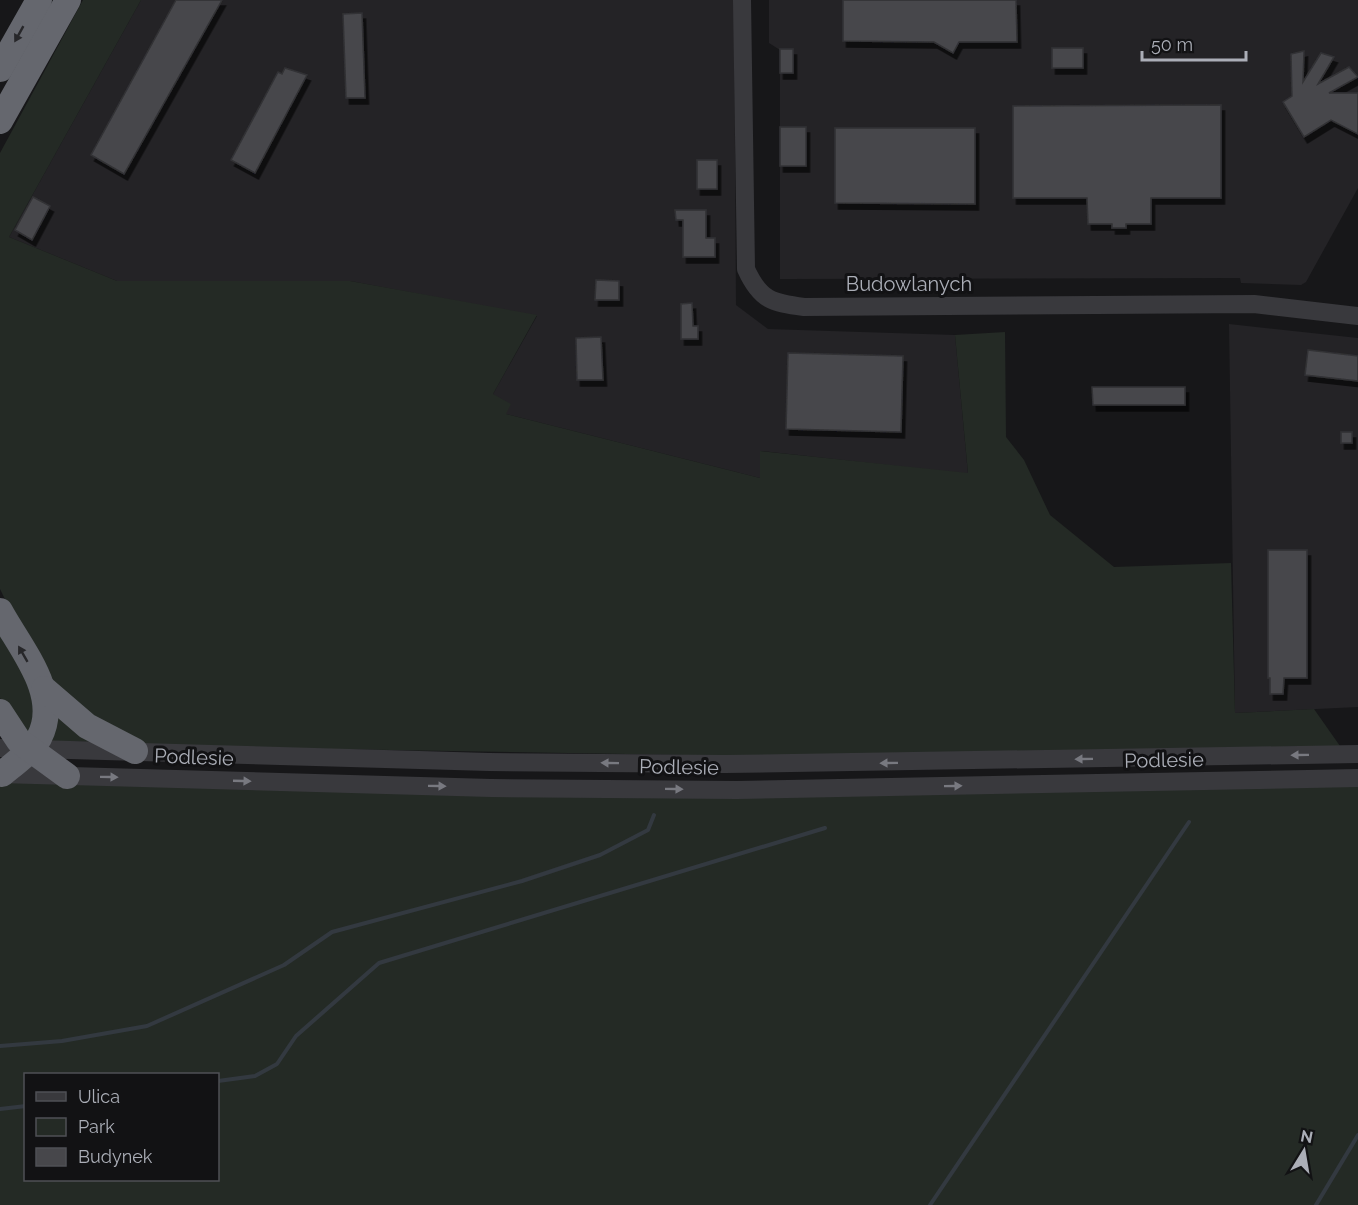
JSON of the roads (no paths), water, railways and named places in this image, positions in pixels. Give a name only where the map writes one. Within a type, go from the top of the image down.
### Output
[{"type":"highway","points":[[0,69],[39,0]]},
{"type":"highway","points":[[0,121],[68,0]]},
{"type":"highway","points":[[0,612],[44,689],[87,726],[135,751]]},
{"type":"highway","points":[[1,774],[38,741],[45,718],[44,689]]},
{"type":"highway","points":[[0,712],[19,741],[67,776]]},
{"type":"street","name":"Budowlanych","points":[[742,0],[746,268],[754,285],[766,298],[780,304],[804,307],[1254,304],[1358,316]]},
{"type":"street","name":"Podlesie","points":[[0,748],[489,762],[725,765],[1358,754]]},
{"type":"street","name":"Podlesie","points":[[1,774],[468,787],[737,790],[1358,778]]},
{"type":"waterway","points":[[0,1046],[62,1041],[147,1026],[284,965],[332,932],[522,881],[600,855],[648,830],[654,815]]},
{"type":"waterway","points":[[930,1205],[1189,822]]},
{"type":"waterway","points":[[219,1081],[255,1076],[277,1064],[296,1036],[379,963],[825,828]]},
{"type":"waterway","points":[[0,1109],[24,1106]]},
{"type":"waterway","points":[[1316,1205],[1358,1135]]}]
